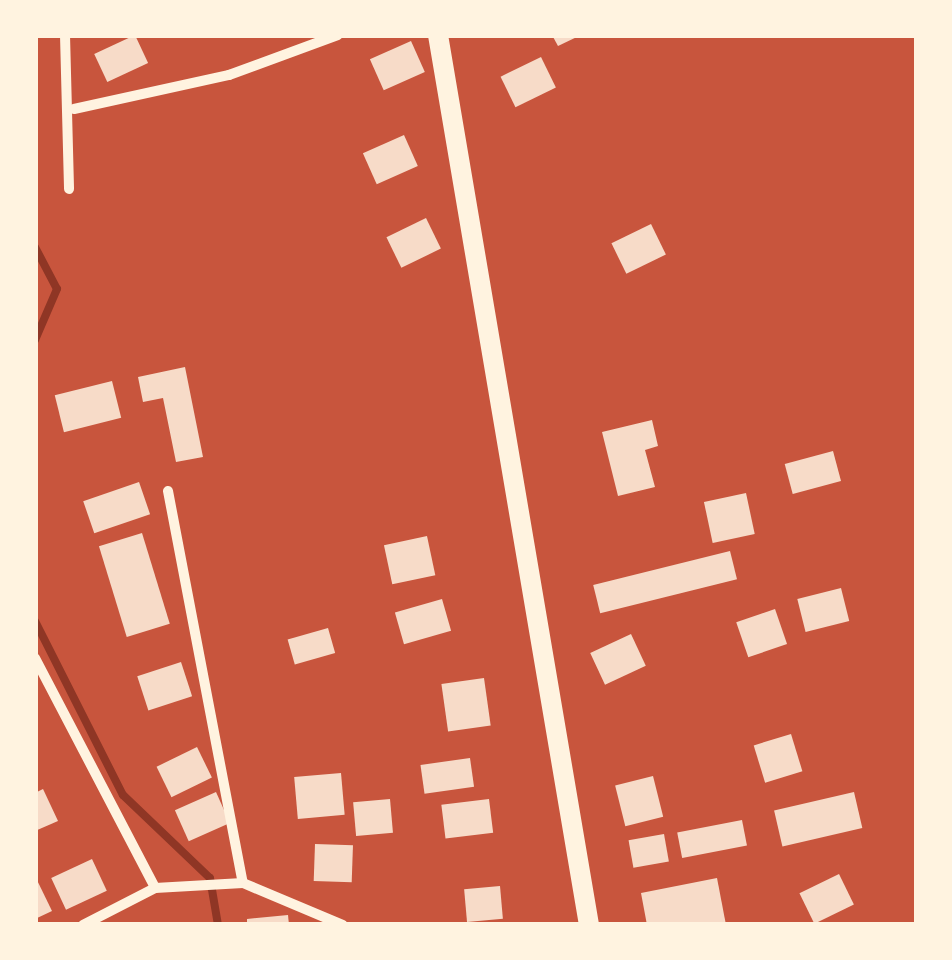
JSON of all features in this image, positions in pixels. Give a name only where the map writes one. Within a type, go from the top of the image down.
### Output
[{"type":"main road","points":[[438,35],[589,925]]},
{"type":"street","points":[[66,35],[74,109],[69,189]]},
{"type":"street","points":[[74,109],[229,75],[338,35]]},
{"type":"street","points":[[168,491],[238,884]]},
{"type":"street","points":[[35,658],[155,888]]},
{"type":"street","points":[[83,925],[155,888],[238,884],[343,925]]},
{"type":"building","points":[[135,35],[148,63],[107,82],[94,54]]},
{"type":"building","points":[[552,35],[581,35],[558,46]]},
{"type":"building","points":[[411,41],[425,72],[384,90],[370,59]]},
{"type":"building","points":[[541,57],[556,88],[515,107],[501,77]]},
{"type":"building","points":[[404,135],[418,166],[377,184],[363,153]]},
{"type":"building","points":[[426,218],[441,249],[401,268],[386,237]]},
{"type":"building","points":[[651,224],[666,255],[626,274],[611,243]]},
{"type":"building","points":[[185,367],[203,457],[176,462],[163,398],[143,402],[138,377]]},
{"type":"building","points":[[112,381],[121,418],[64,432],[55,395]]},
{"type":"building","points":[[652,420],[658,446],[645,450],[655,487],[618,496],[602,432]]},
{"type":"building","points":[[833,451],[841,481],[793,494],[785,464]]},
{"type":"building","points":[[139,482],[150,514],[94,533],[83,501]]},
{"type":"building","points":[[746,493],[755,534],[713,543],[704,502]]},
{"type":"building","points":[[142,533],[170,624],[127,637],[99,546]]},
{"type":"building","points":[[427,536],[435,575],[392,584],[384,545]]},
{"type":"building","points":[[730,551],[737,579],[600,613],[593,585]]},
{"type":"building","points":[[841,588],[849,621],[806,632],[797,599]]},
{"type":"building","points":[[442,599],[451,631],[404,644],[395,613]]},
{"type":"building","points":[[775,609],[787,644],[748,657],[736,622]]},
{"type":"building","points":[[328,628],[335,653],[295,665],[288,640]]},
{"type":"building","points":[[631,634],[646,666],[605,685],[590,653]]},
{"type":"building","points":[[181,662],[192,696],[148,710],[137,676]]},
{"type":"building","points":[[484,678],[491,726],[448,732],[441,684]]},
{"type":"building","points":[[791,734],[802,771],[765,783],[754,745]]},
{"type":"building","points":[[197,747],[212,778],[171,797],[157,767]]},
{"type":"building","points":[[470,758],[474,787],[425,794],[420,765]]},
{"type":"building","points":[[341,773],[345,815],[298,819],[294,777]]},
{"type":"building","points":[[653,776],[663,817],[625,826],[615,785]]},
{"type":"building","points":[[43,789],[58,821],[35,831],[35,793]]},
{"type":"building","points":[[216,792],[230,823],[189,841],[175,810]]},
{"type":"building","points":[[854,792],[862,828],[782,846],[774,810]]},
{"type":"building","points":[[390,799],[393,833],[356,836],[353,802]]},
{"type":"building","points":[[489,799],[493,833],[446,839],[441,805]]},
{"type":"building","points":[[742,820],[747,846],[682,858],[677,833]]},
{"type":"building","points":[[664,834],[669,862],[633,868],[629,840]]},
{"type":"building","points":[[315,844],[353,845],[352,882],[314,881]]},
{"type":"building","points":[[92,859],[107,891],[66,910],[51,878]]},
{"type":"building","points":[[839,874],[854,905],[814,924],[799,893]]},
{"type":"building","points":[[35,876],[52,911],[35,919]]},
{"type":"building","points":[[717,878],[726,925],[647,925],[641,893]]},
{"type":"building","points":[[500,886],[503,919],[467,922],[464,889]]},
{"type":"building","points":[[288,915],[289,925],[247,925],[247,919]]},
{"type":"waterway","points":[[35,247],[57,289],[35,340]]},
{"type":"waterway","points":[[35,621],[123,795],[210,878],[218,925]]}]
